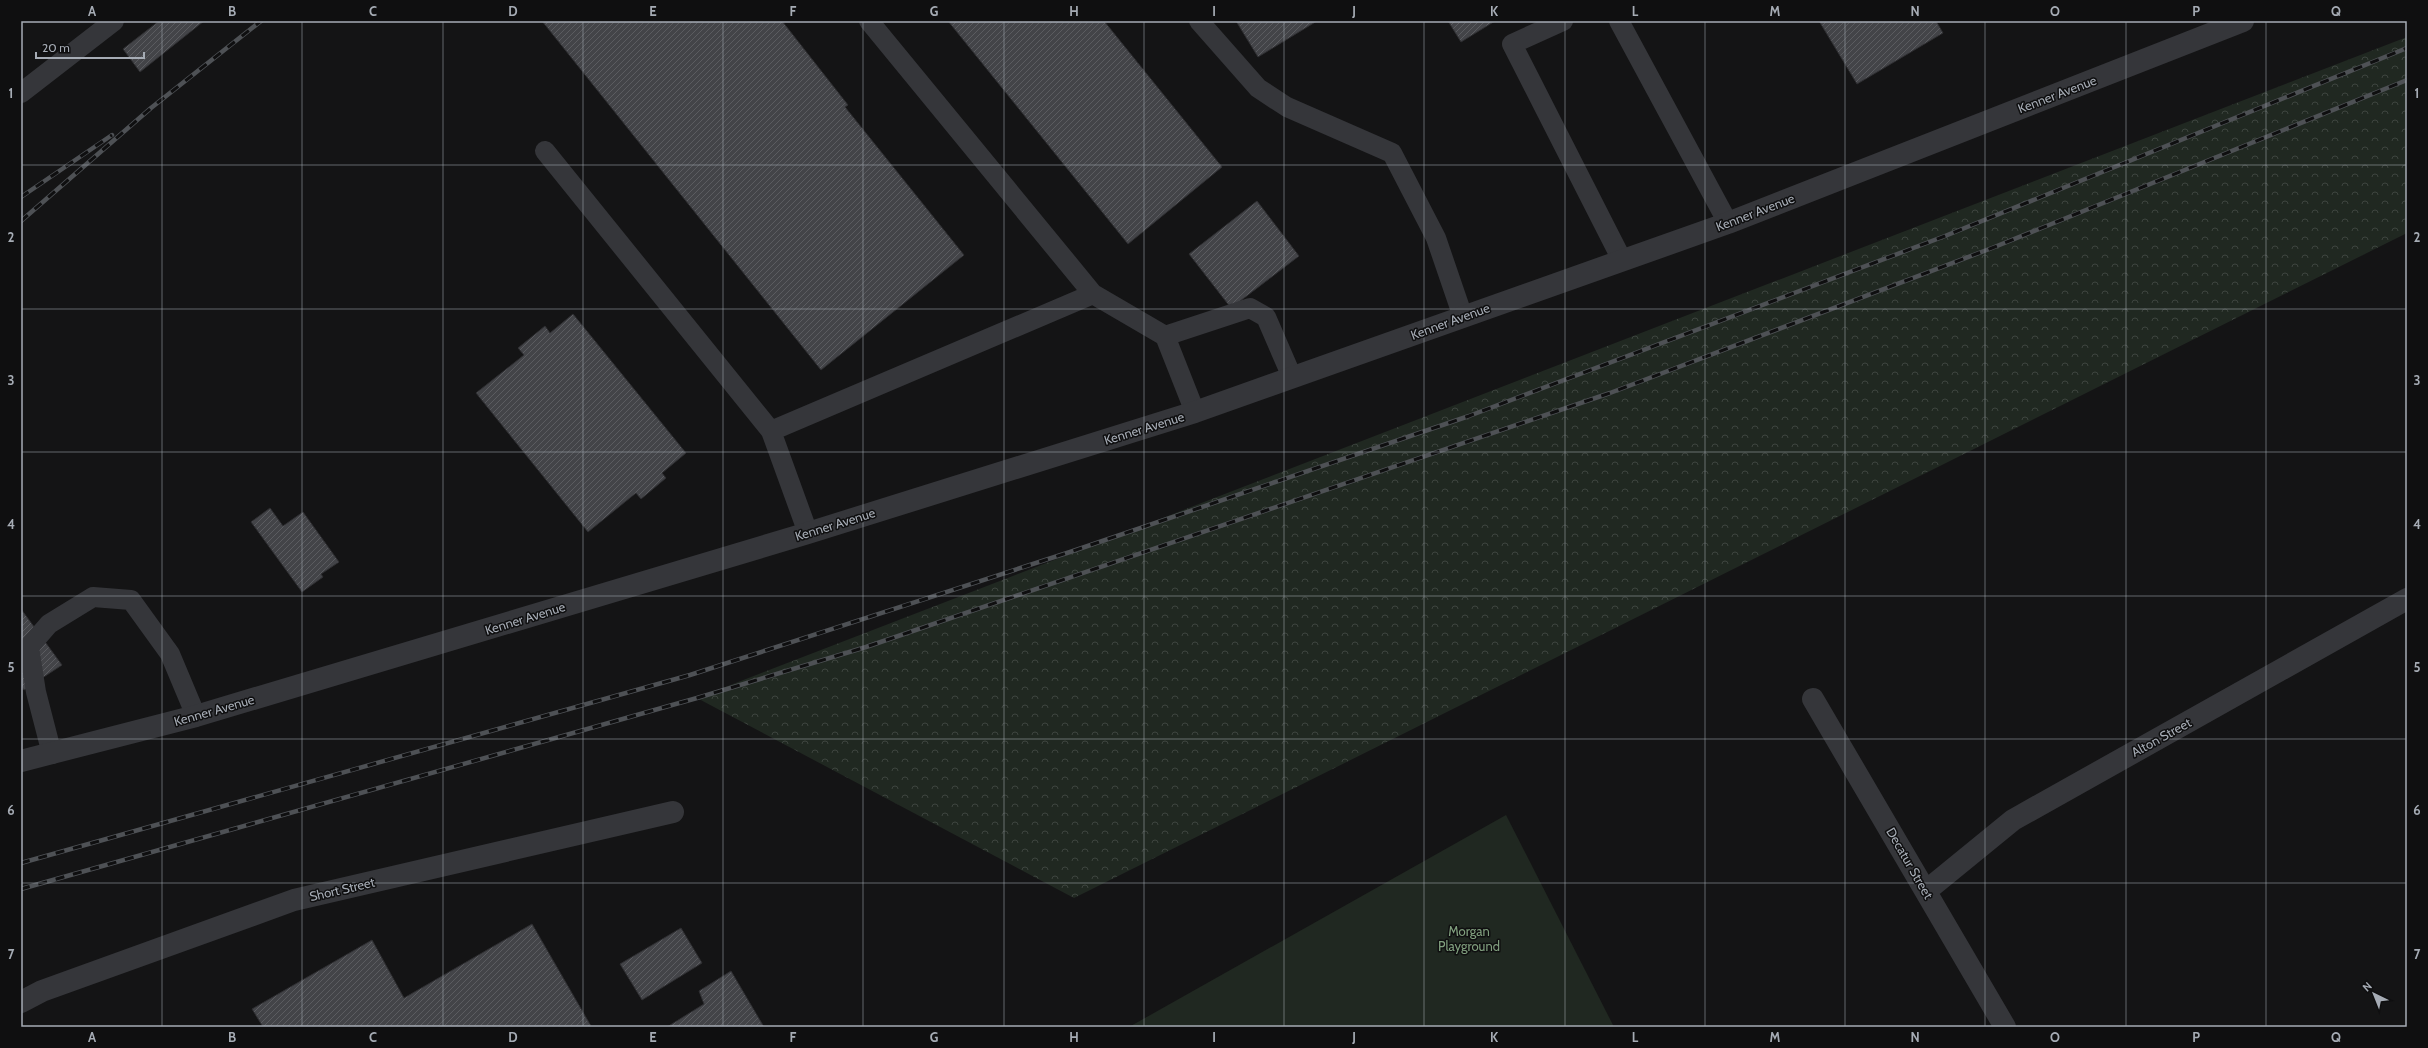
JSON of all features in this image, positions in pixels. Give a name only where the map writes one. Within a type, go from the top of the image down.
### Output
[{"type":"street","name":"Kenner Avenue","points":[[21,761],[196,716],[808,532],[1195,412],[1728,222],[2243,21]]},
{"type":"street","name":"Alton Street","points":[[1926,890],[2013,820],[2407,599]]},
{"type":"street","name":"Decatur Street","points":[[1813,699],[2005,1027]]},
{"type":"street","name":"Short Street","points":[[21,1002],[42,991],[294,900],[673,812]]},
{"type":"lane","points":[[21,93],[114,21]]},
{"type":"lane","points":[[869,21],[1093,294],[1165,336],[1195,412]]},
{"type":"lane","points":[[1198,21],[1258,88],[1287,107],[1392,153],[1436,238],[1463,317]]},
{"type":"lane","points":[[1563,21],[1512,44],[1622,260]]},
{"type":"lane","points":[[1619,21],[1728,222]]},
{"type":"lane","points":[[545,151],[771,432],[808,532]]},
{"type":"lane","points":[[771,432],[1093,294]]},
{"type":"lane","points":[[1165,336],[1250,308],[1266,317],[1292,377]]},
{"type":"lane","points":[[52,754],[36,692],[29,647],[50,624],[93,597],[131,600],[170,654],[196,716]]},
{"type":"green space","points":[[2407,37],[2407,233],[1074,898],[697,698]]},
{"type":"green space","name":"Morgan Playground","points":[[1506,815],[1614,1027],[1129,1027]]},
{"type":"building","points":[[159,21],[204,21],[140,72],[123,49]]},
{"type":"building","points":[[542,21],[782,21],[848,105],[845,107],[964,255],[821,370]]},
{"type":"building","points":[[948,21],[1104,21],[1222,167],[1128,244]]},
{"type":"building","points":[[1236,21],[1317,21],[1258,57]]},
{"type":"building","points":[[1448,21],[1495,21],[1461,42]]},
{"type":"building","points":[[1819,21],[1936,21],[1943,33],[1857,84]]},
{"type":"building","points":[[1257,201],[1299,256],[1231,308],[1189,254]]},
{"type":"building","points":[[573,314],[686,453],[662,473],[666,478],[641,499],[636,493],[588,532],[476,393],[524,355],[518,348],[545,326],[550,333]]},
{"type":"building","points":[[270,508],[283,526],[303,512],[339,562],[321,574],[323,577],[302,592],[251,522]]},
{"type":"building","points":[[21,609],[62,665],[24,690],[21,686]]},
{"type":"building","points":[[532,924],[591,1026],[263,1027],[252,1009],[372,940],[404,998]]},
{"type":"building","points":[[681,928],[702,963],[642,1000],[620,964]]},
{"type":"building","points":[[731,971],[764,1027],[667,1027],[704,1004],[699,991]]},
{"type":"railway","points":[[21,221],[151,108],[261,21]]},
{"type":"railway","points":[[21,863],[690,675],[1070,552],[1469,416],[1945,236],[2407,48]]},
{"type":"railway","points":[[21,889],[697,698],[866,647],[1610,393],[1992,248],[2407,80]]},
{"type":"railway","points":[[21,197],[112,135]]}]
